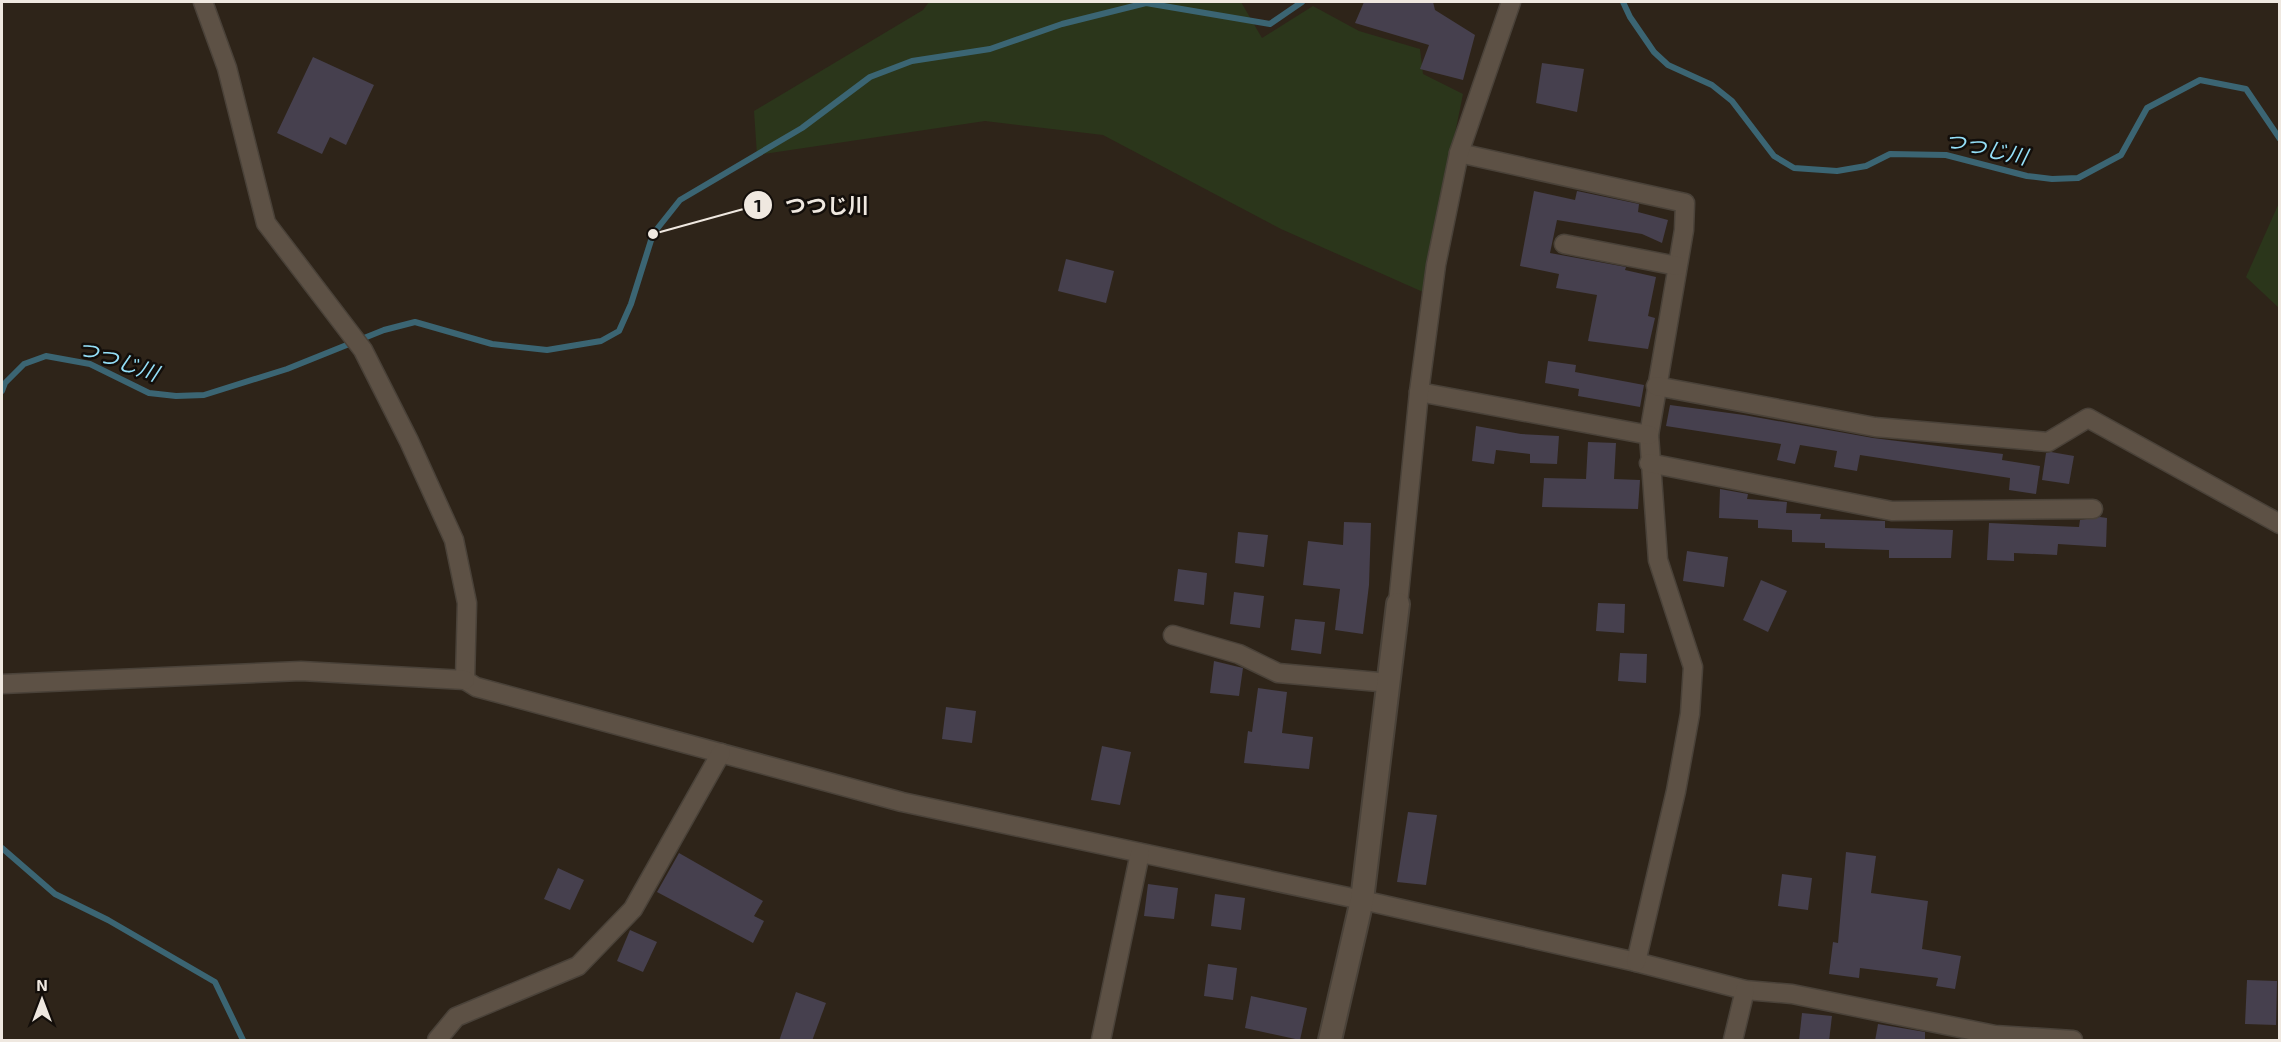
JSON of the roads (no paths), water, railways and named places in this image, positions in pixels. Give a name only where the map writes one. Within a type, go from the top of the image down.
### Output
[{"type":"street","points":[[203,2],[227,68],[266,223],[363,350],[409,441],[454,540],[466,603],[465,680]]},
{"type":"street","points":[[1330,1041],[1362,900],[1390,683],[1419,392],[1436,265],[1459,153],[1511,2]]},
{"type":"street","points":[[1459,153],[1685,203],[1684,230],[1649,435],[1649,463],[1658,560],[1693,667],[1690,714],[1676,791],[1636,962]]},
{"type":"street","points":[[1564,244],[1677,266]]},
{"type":"street","points":[[1656,386],[1875,427],[2048,442],[2088,418],[2280,524]]},
{"type":"street","points":[[1419,392],[1649,435]]},
{"type":"street","points":[[1649,463],[1892,511],[2093,509]]},
{"type":"street","points":[[1173,635],[1239,654],[1278,673],[1390,683]]},
{"type":"street","points":[[2,684],[301,671],[465,680],[476,687],[509,694],[902,802],[1362,900],[1636,962],[1745,990],[1792,994],[1995,1035],[2073,1041]]},
{"type":"street","points":[[437,1041],[456,1017],[578,966],[633,909],[721,753]]},
{"type":"street","points":[[1101,1041],[1140,853]]},
{"type":"street","points":[[1733,1041],[1745,990]]},
{"type":"waterway","name":"つつじ川","points":[[2,391],[5,383],[24,364],[46,356],[90,364],[149,393],[176,396],[204,395],[287,369],[384,330],[415,322],[492,344],[547,350],[601,341],[619,331],[631,304],[653,234],[680,200],[802,128],[870,77],[912,61],[990,49],[1062,24],[1146,3],[1270,24],[1302,2]]},
{"type":"waterway","name":"つつじ川","points":[[1623,2],[1630,17],[1654,52],[1668,65],[1712,85],[1732,101],[1774,156],[1794,168],[1837,171],[1866,166],[1890,154],[1946,155],[2027,176],[2052,179],[2078,178],[2121,155],[2147,108],[2200,80],[2246,89],[2280,139]]},
{"type":"waterway","points":[[2,848],[55,894],[108,920],[215,982],[243,1040]]},
{"type":"place","name":"つつじ川","points":[[653,234]]}]
